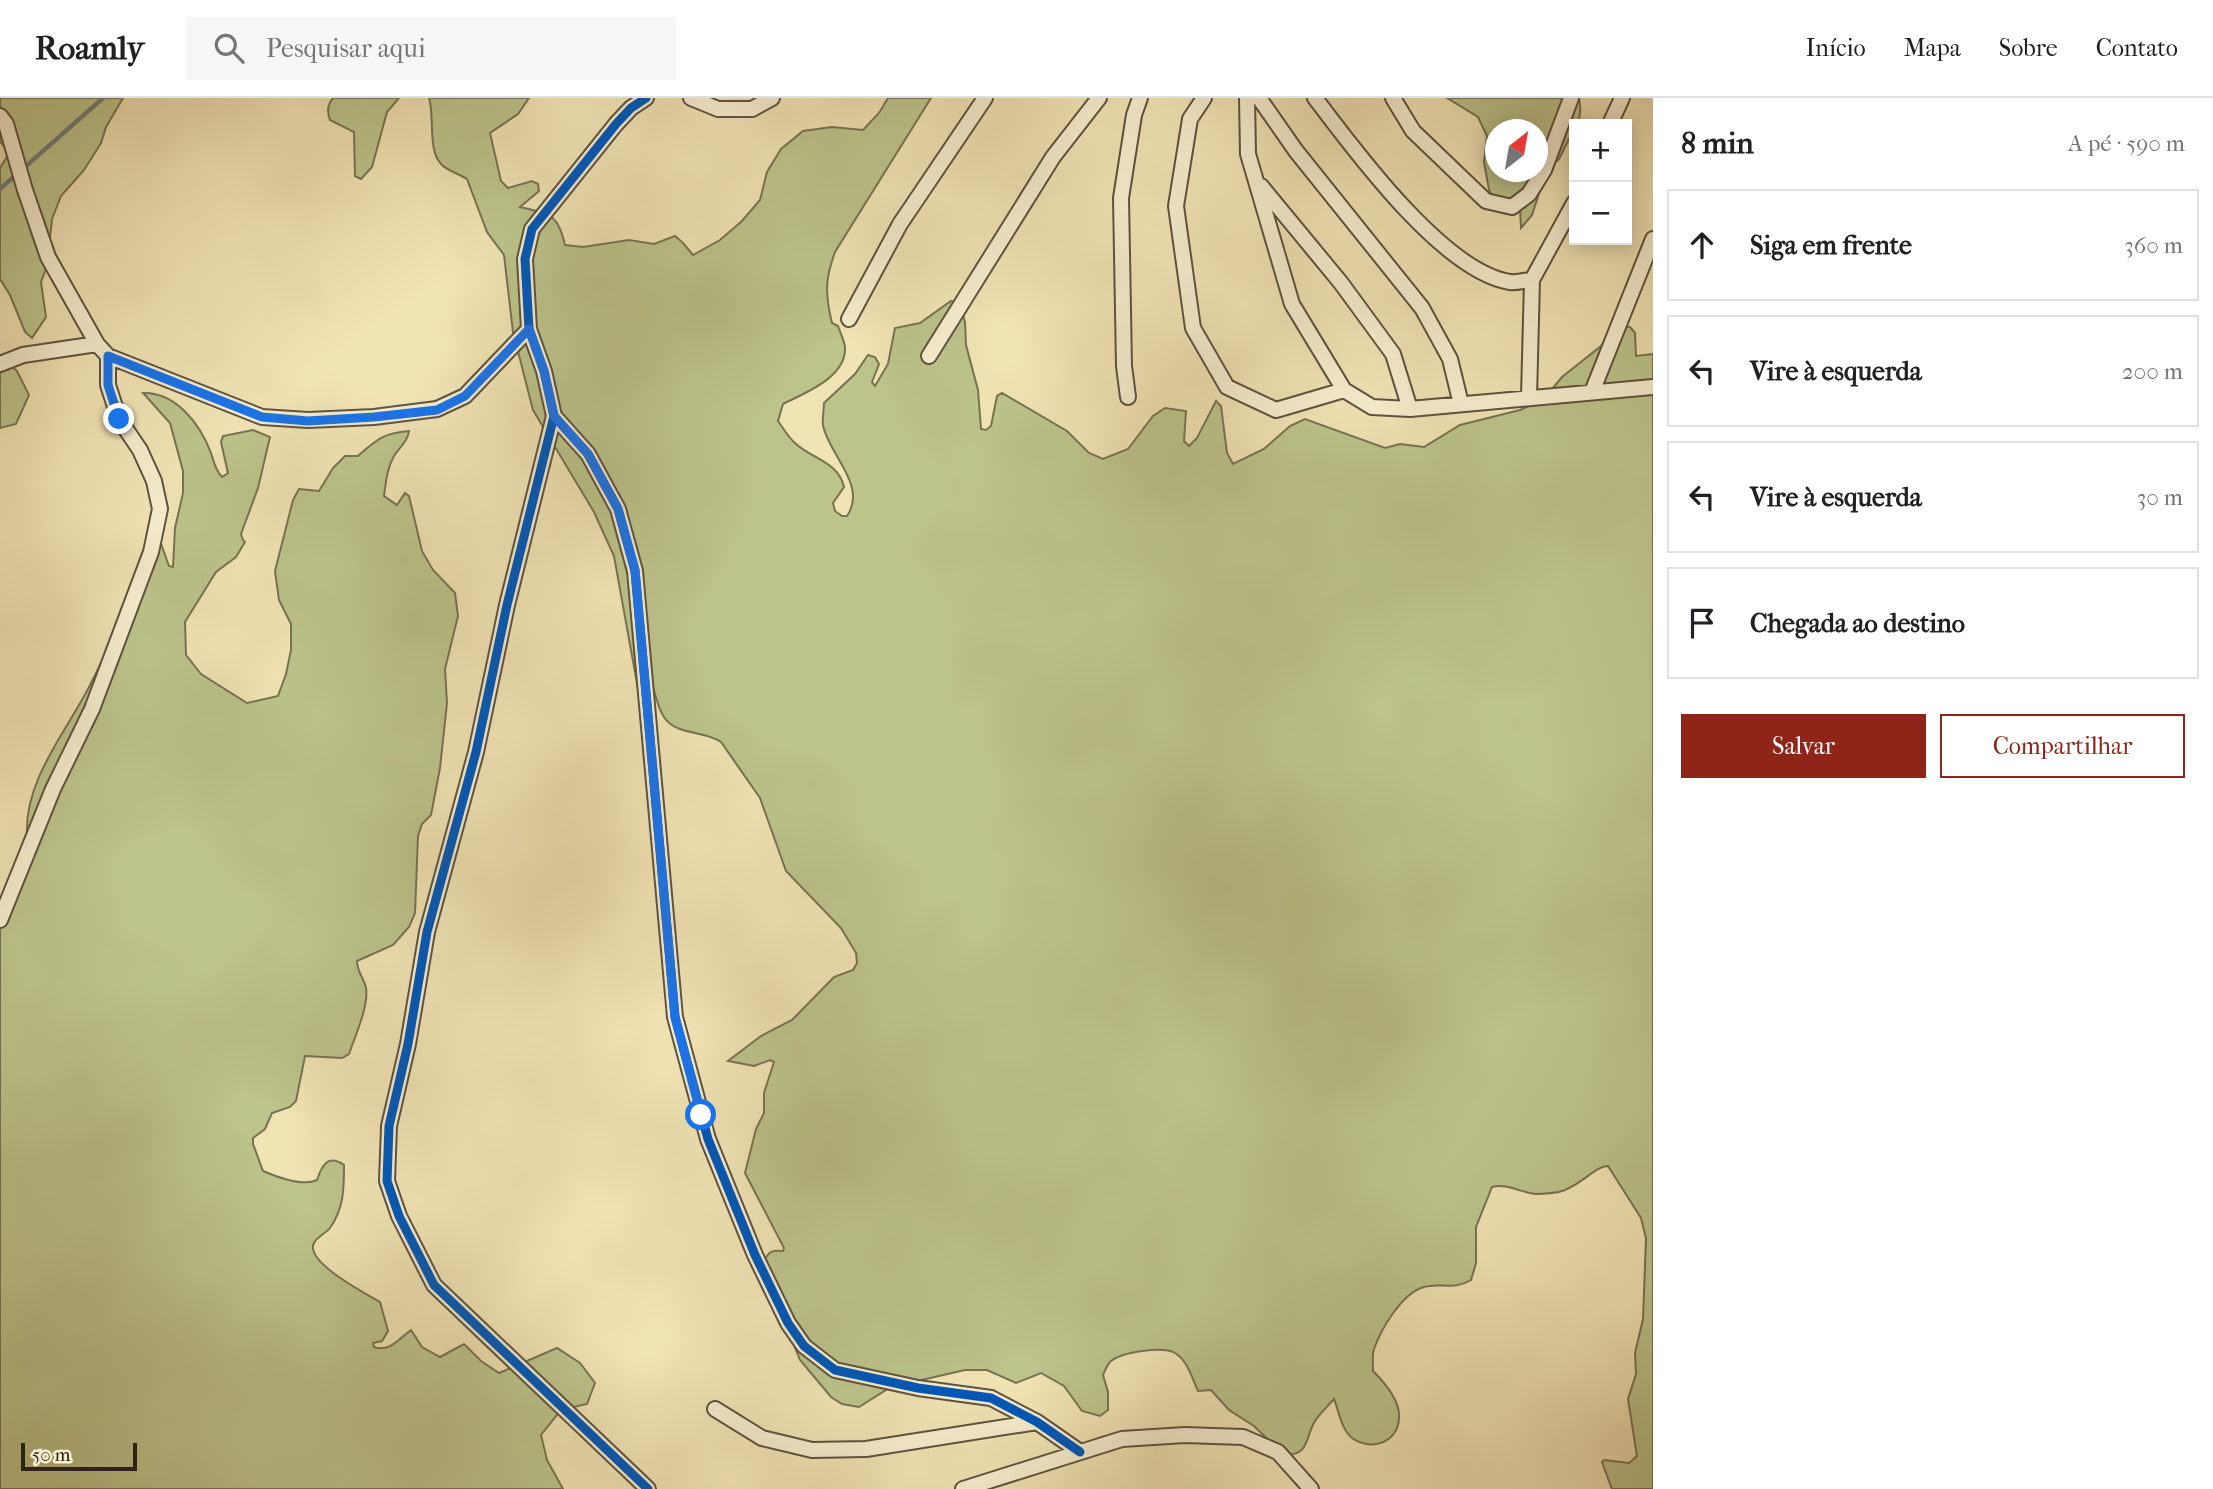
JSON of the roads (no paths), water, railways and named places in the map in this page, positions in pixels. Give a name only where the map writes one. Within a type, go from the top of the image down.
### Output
[{"type":"street","points":[[646,98],[631,108],[616,124],[532,229],[525,259],[529,329],[544,371],[554,416],[507,606],[476,752],[427,932],[408,1044],[389,1126],[387,1181],[399,1216],[434,1285],[648,1489]]},
{"type":"street","points":[[691,98],[718,109],[752,109],[772,98]]},
{"type":"street","points":[[849,319],[900,224],[985,98]]},
{"type":"street","points":[[929,356],[1053,157],[1099,98]]},
{"type":"street","points":[[1128,397],[1124,366],[1121,198],[1134,115],[1140,98]]},
{"type":"street","points":[[1204,98],[1190,119],[1176,206],[1193,328],[1227,387],[1276,410],[1344,390]]},
{"type":"street","points":[[1247,98],[1248,154],[1292,304],[1344,390],[1371,407],[1410,409],[1653,387]]},
{"type":"street","points":[[1259,98],[1296,151],[1422,308],[1450,359],[1461,404]]},
{"type":"street","points":[[1315,98],[1357,155],[1436,240],[1477,270],[1511,282],[1532,280]]},
{"type":"street","points":[[1393,98],[1413,131],[1486,201],[1512,206],[1529,194],[1544,170],[1571,98]]},
{"type":"street","points":[[1612,119],[1622,98]]},
{"type":"street","points":[[0,116],[6,124],[48,257],[97,344],[108,356],[262,417],[308,421],[374,417],[437,410],[465,396],[529,329]]},
{"type":"street","points":[[1256,180],[1341,283],[1393,354],[1410,409]]},
{"type":"street","points":[[1529,397],[1532,280],[1569,212]]},
{"type":"street","points":[[1592,392],[1653,239]]},
{"type":"street","points":[[0,364],[23,355],[97,344]]},
{"type":"street","points":[[0,920],[53,789],[92,709],[151,552],[160,509],[154,481],[140,450],[119,419],[108,385],[108,356]]},
{"type":"street","points":[[554,416],[588,454],[618,509],[635,570],[675,1017],[708,1139],[755,1255],[788,1322],[804,1346],[835,1370],[918,1388],[991,1398],[1037,1422],[1080,1452]]},
{"type":"street","points":[[715,1409],[762,1438],[812,1450],[866,1449],[1037,1422]]},
{"type":"street","points":[[963,1489],[1122,1439],[1185,1435],[1243,1437],[1278,1452],[1311,1489]]},
{"type":"waterway","points":[[0,189],[103,98]]}]
